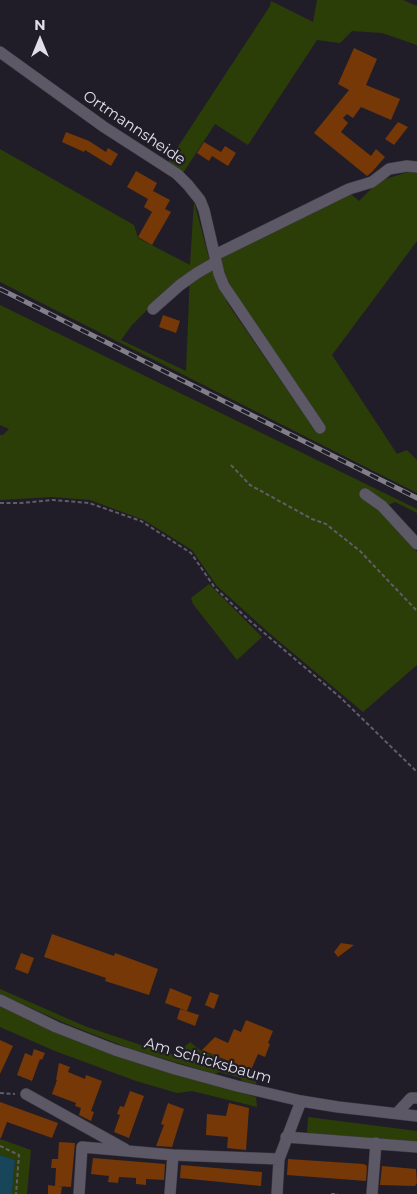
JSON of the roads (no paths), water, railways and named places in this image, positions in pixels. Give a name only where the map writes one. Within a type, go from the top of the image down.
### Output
[{"type":"street","name":"Ortmannsheide","points":[[0,52],[104,127],[177,174],[188,185],[200,200],[224,286],[320,428]]},
{"type":"street","points":[[153,309],[180,285],[215,259],[349,189],[372,182],[389,169],[407,166],[417,167]]},
{"type":"street","points":[[365,494],[382,506],[417,544]]},
{"type":"street","name":"Am Schicksbaum","points":[[0,1000],[56,1026],[115,1050],[175,1069],[300,1101],[417,1116]]},
{"type":"street","points":[[26,1094],[129,1151]]},
{"type":"street","points":[[397,1114],[411,1098],[417,1098]]},
{"type":"street","points":[[277,1194],[279,1159],[300,1101]]},
{"type":"street","points":[[78,1194],[82,1125]]},
{"type":"street","points":[[286,1136],[417,1147]]},
{"type":"street","points":[[372,1194],[376,1143]]},
{"type":"street","points":[[82,1147],[173,1155],[279,1159]]},
{"type":"street","points":[[170,1194],[173,1155]]},
{"type":"water","points":[[0,1155],[15,1160],[12,1194],[0,1194]]},
{"type":"railway","points":[[0,289],[417,498]]}]
